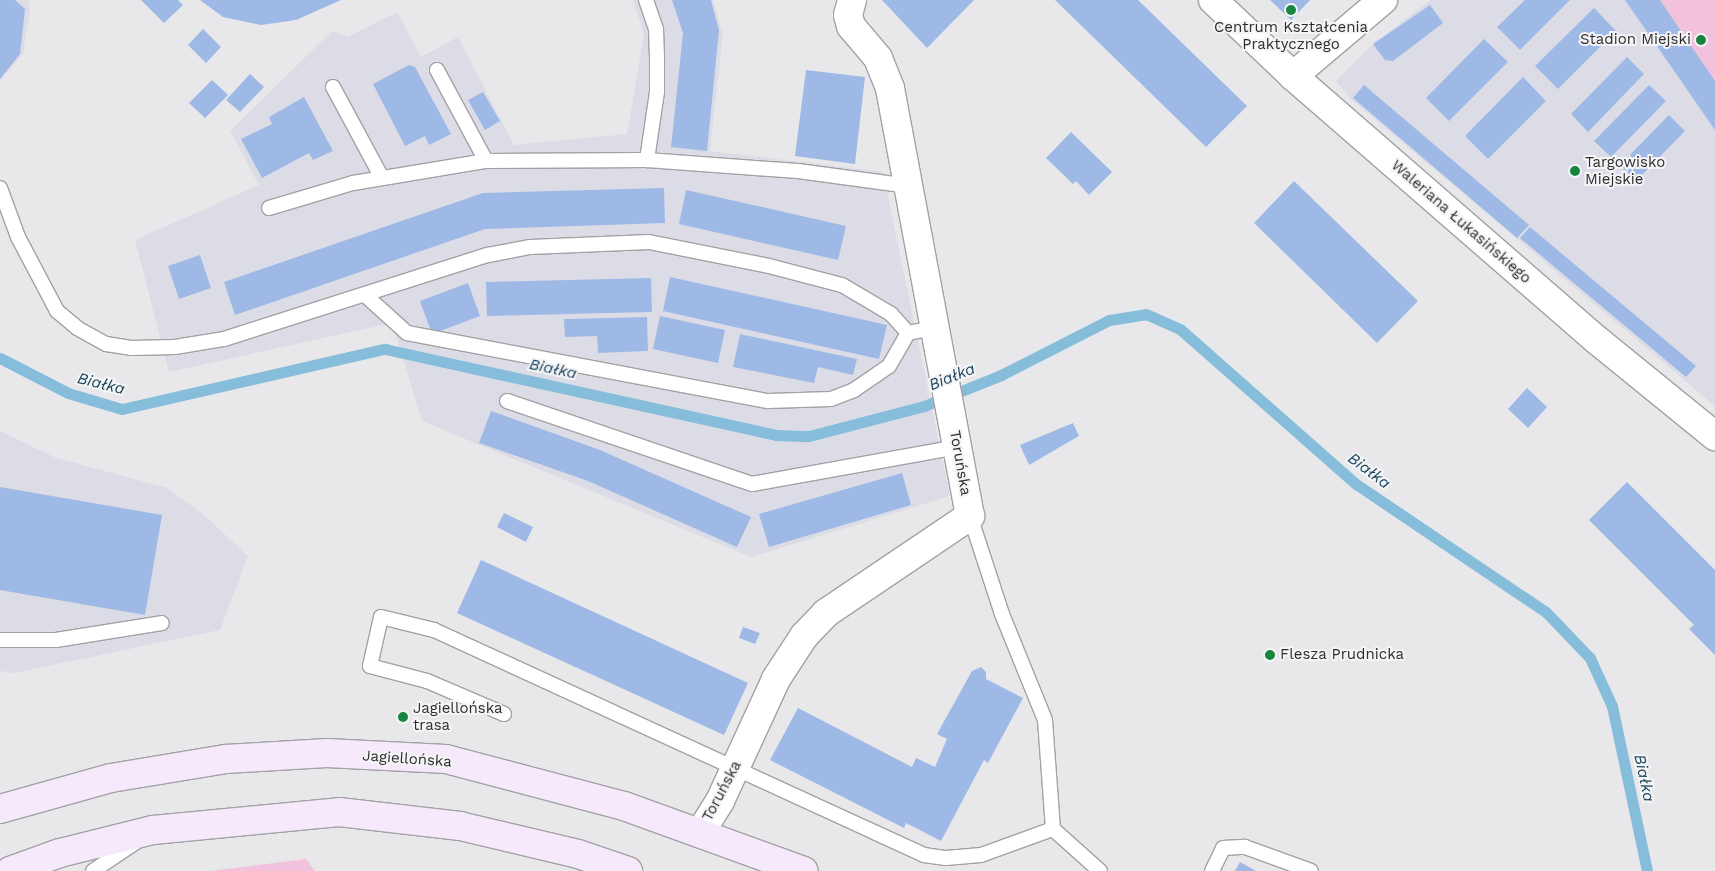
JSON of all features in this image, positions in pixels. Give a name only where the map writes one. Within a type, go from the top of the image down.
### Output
[{"type":"main road","name":"Jagiellońska","points":[[0,809],[130,774],[226,759],[328,753],[446,759],[553,785],[700,833],[804,871]]},
{"type":"main road","points":[[10,871],[60,853],[153,830],[339,812],[460,826],[578,854],[628,871]]},
{"type":"street","name":"Toruńska","points":[[700,833],[735,769],[776,679],[804,636],[826,613],[970,516],[957,439],[941,365],[921,331],[909,186],[890,88],[878,58],[851,26],[848,16],[852,0]]},
{"type":"street","name":"Waleriana Łukasińskiego","points":[[1213,0],[1293,76],[1598,341],[1715,436]]},
{"type":"street","points":[[1293,76],[1383,0]]},
{"type":"lane","points":[[646,0],[656,29],[657,60],[657,92],[647,160]]},
{"type":"lane","points":[[437,70],[486,161]]},
{"type":"lane","points":[[333,87],[382,178]]},
{"type":"lane","points":[[269,208],[353,182],[486,161],[647,160],[798,171],[909,186]]},
{"type":"lane","points":[[0,188],[18,237],[57,311],[77,328],[106,344],[132,348],[175,346],[224,339],[488,255],[530,247],[649,242],[770,266],[842,285],[921,331],[889,366],[854,390],[831,399],[768,401],[407,333],[365,295]]},
{"type":"lane","points":[[507,401],[752,484],[957,439]]},
{"type":"lane","points":[[970,516],[1002,614],[1045,720],[1053,829],[1100,871]]},
{"type":"lane","points":[[504,714],[427,681],[370,666],[381,617],[434,630],[924,855],[946,858],[981,855],[1053,829]]},
{"type":"lane","points":[[0,640],[56,640],[162,623]]},
{"type":"lane","points":[[93,871],[153,830]]},
{"type":"lane","points":[[1212,871],[1223,848],[1245,847],[1311,871]]},
{"type":"shaded area","points":[[0,0],[28,0],[30,11],[23,54],[0,81]]},
{"type":"shaded area","points":[[633,0],[713,0],[723,35],[710,151],[883,172],[950,496],[751,557],[422,421],[392,323],[169,372],[135,240],[259,185],[230,131],[332,31],[348,37],[397,12],[421,57],[458,37],[514,145],[627,134],[644,34]]},
{"type":"shaded area","name":"Targowisko Miejskie","points":[[1430,0],[1660,0],[1715,81],[1715,406],[1351,99],[1336,81],[1373,44]]},
{"type":"shaded area","name":"Stadion Miejski","points":[[1660,0],[1715,0],[1715,81]]},
{"type":"shaded area","points":[[0,431],[54,457],[167,488],[203,514],[248,556],[220,630],[14,673],[0,671]]},
{"type":"shaded area","points":[[306,859],[315,871],[211,871]]},
{"type":"building","points":[[0,0],[15,0],[25,9],[20,54],[0,79]]},
{"type":"building","points":[[141,0],[178,0],[183,5],[164,23]]},
{"type":"building","points":[[200,0],[341,0],[296,20],[261,25],[223,17]]},
{"type":"building","points":[[672,0],[711,0],[719,30],[707,151],[671,147],[683,33]]},
{"type":"building","points":[[882,0],[974,0],[927,48]]},
{"type":"building","points":[[1055,0],[1138,0],[1247,106],[1206,147]]},
{"type":"building","name":"Centrum Kształcenia Praktycznego","points":[[1270,0],[1310,0],[1291,20]]},
{"type":"building","points":[[1525,0],[1570,0],[1520,50],[1497,27]]},
{"type":"building","points":[[1625,0],[1660,0],[1715,81],[1715,130]]},
{"type":"building","points":[[1430,5],[1443,23],[1393,61],[1385,60],[1373,44]]},
{"type":"building","points":[[1594,8],[1616,31],[1558,89],[1535,66]]},
{"type":"building","points":[[203,29],[221,47],[206,63],[188,45]]},
{"type":"building","points":[[1484,39],[1508,62],[1449,121],[1426,98]]},
{"type":"building","points":[[1627,57],[1644,74],[1588,132],[1571,114]]},
{"type":"building","points":[[409,65],[415,67],[451,134],[429,145],[425,136],[405,146],[373,84]]},
{"type":"building","points":[[806,70],[865,77],[855,164],[795,156]]},
{"type":"building","points":[[250,74],[264,87],[240,112],[226,100]]},
{"type":"building","points":[[1523,77],[1546,101],[1488,159],[1465,136]]},
{"type":"building","points":[[212,80],[228,95],[205,118],[189,103]]},
{"type":"building","points":[[1364,85],[1529,225],[1517,238],[1353,98]]},
{"type":"building","points":[[1649,85],[1666,101],[1611,157],[1594,141]]},
{"type":"building","points":[[483,92],[500,121],[485,130],[468,100]]},
{"type":"building","points":[[304,97],[333,151],[313,160],[309,153],[262,178],[241,139],[272,124],[269,117]]},
{"type":"building","points":[[1669,115],[1685,131],[1636,181],[1620,165]]},
{"type":"building","points":[[1071,132],[1112,172],[1089,195],[1076,181],[1073,184],[1046,158]]},
{"type":"building","points":[[1294,181],[1418,301],[1377,343],[1254,223]]},
{"type":"building","points":[[664,188],[665,223],[485,229],[235,315],[224,282],[483,193]]},
{"type":"building","points":[[686,190],[846,226],[838,260],[679,224]]},
{"type":"building","points":[[1530,227],[1696,366],[1686,377],[1520,238]]},
{"type":"building","points":[[200,255],[211,288],[179,299],[168,266]]},
{"type":"building","points":[[670,277],[887,325],[879,359],[663,311]]},
{"type":"building","points":[[651,278],[652,312],[487,316],[486,282]]},
{"type":"building","points":[[468,283],[480,316],[432,334],[420,301]]},
{"type":"building","points":[[660,316],[725,330],[718,363],[653,349]]},
{"type":"building","points":[[647,317],[648,351],[598,353],[597,336],[565,337],[564,319]]},
{"type":"building","points":[[740,334],[857,359],[853,375],[818,367],[814,383],[733,367]]},
{"type":"building","points":[[1527,388],[1547,407],[1528,428],[1508,409]]},
{"type":"building","points":[[491,411],[600,450],[751,517],[737,547],[588,481],[479,443]]},
{"type":"building","points":[[1073,423],[1079,436],[1029,465],[1020,445]]},
{"type":"building","points":[[902,473],[911,505],[769,547],[759,514]]},
{"type":"building","points":[[1627,482],[1715,570],[1715,655],[1689,629],[1694,625],[1589,520]]},
{"type":"building","points":[[0,487],[162,515],[145,615],[0,590]]},
{"type":"building","points":[[504,513],[533,527],[526,542],[497,527]]},
{"type":"building","points":[[481,560],[748,683],[724,735],[457,613]]},
{"type":"building","points":[[743,627],[760,633],[755,644],[739,638]]},
{"type":"building","points":[[981,667],[986,672],[986,679],[1023,698],[988,763],[984,760],[941,841],[906,823],[904,828],[770,760],[798,708],[912,767],[916,758],[935,767],[947,739],[937,734],[972,671]]},
{"type":"building","points":[[1240,862],[1256,871],[1235,871]]},
{"type":"waterway","name":"Białka","points":[[0,358],[68,393],[122,409],[385,349],[776,435],[809,436],[924,406],[1001,375],[1109,320],[1146,314],[1180,329],[1356,484],[1546,612],[1590,658],[1612,706],[1647,871]]},
{"type":"place","name":"Centrum Kształcenia Praktycznego","points":[[1291,10]]},
{"type":"place","name":"Stadion Miejski","points":[[1701,40]]},
{"type":"place","name":"Targowisko Miejskie","points":[[1575,171]]},
{"type":"place","name":"Flesza Prudnicka","points":[[1270,655]]},
{"type":"place","name":"Jagiellońska trasa","points":[[403,717]]}]
